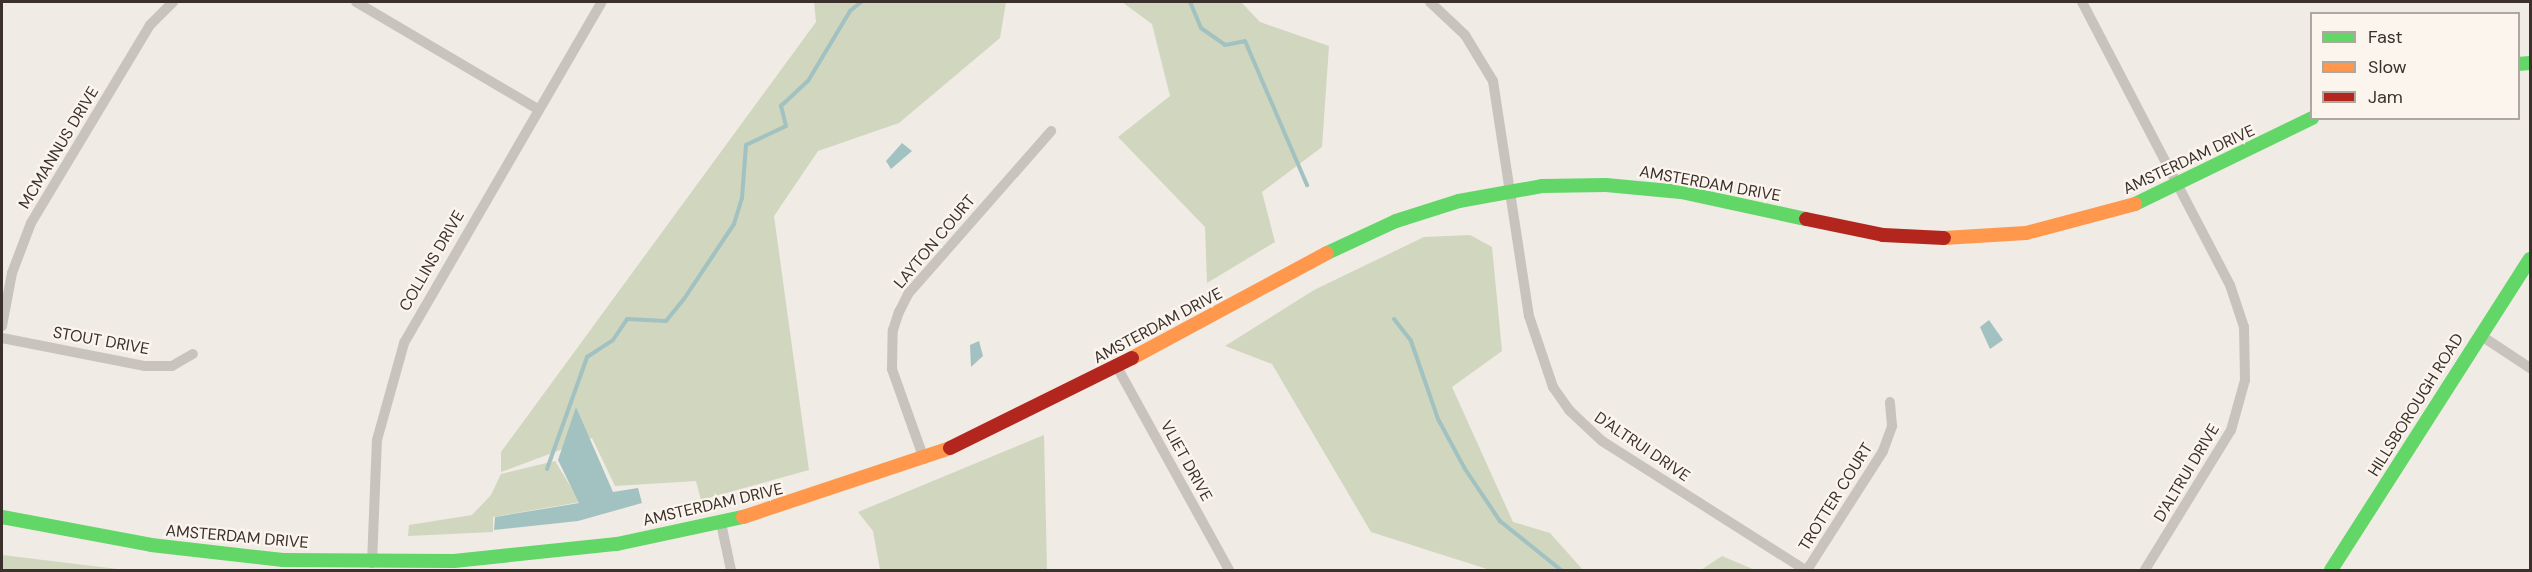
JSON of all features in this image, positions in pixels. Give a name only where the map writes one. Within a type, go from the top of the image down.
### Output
[{"type":"street","name":"MCMANNUS DRIVE","points":[[2,326],[12,273],[31,223],[150,25],[173,2]]},
{"type":"street","points":[[356,2],[538,109]]},
{"type":"street","name":"COLLINS DRIVE","points":[[372,563],[377,440],[404,343],[602,2]]},
{"type":"street","name":"D'ALTRUI DRIVE","points":[[1430,2],[1465,35],[1493,81],[1535,343],[1553,387],[1569,410],[1602,441],[1806,570]]},
{"type":"street","name":"D'ALTRUI DRIVE","points":[[2082,2],[2180,186],[2239,307],[2246,352],[2245,380],[2240,404],[2220,452],[2145,570]]},
{"type":"street","name":"AMSTERDAM DRIVE","points":[[2,517],[185,550],[372,563],[551,553],[721,523],[822,495],[924,459],[1117,368],[1366,234],[1428,210],[1511,190],[1572,184],[1642,187],[1882,235],[1967,239],[2061,226],[2123,209],[2180,186],[2310,119]]},
{"type":"street","name":"LAYTON COURT","points":[[924,459],[892,369],[899,312],[908,294],[1051,131]]},
{"type":"street","name":"HILLSBOROUGH ROAD","points":[[2331,570],[2530,259]]},
{"type":"street","points":[[2480,335],[2530,368]]},
{"type":"street","name":"STOUT DRIVE","points":[[2,338],[146,366],[172,366],[193,354]]},
{"type":"street","name":"VLIET DRIVE","points":[[1117,368],[1229,570]]},
{"type":"street","name":"TROTTER COURT","points":[[1806,570],[1883,451],[1892,426],[1890,402]]},
{"type":"street","points":[[721,523],[731,570]]},
{"type":"green space","points":[[814,2],[1006,2],[1000,38],[899,123],[818,151],[774,216],[809,470],[701,500],[696,481],[615,486],[592,438],[501,472],[501,452],[816,22]]},
{"type":"green space","points":[[1122,2],[1241,2],[1260,22],[1329,46],[1322,147],[1262,192],[1275,242],[1207,283],[1205,227],[1118,137],[1170,96],[1152,24]]},
{"type":"green space","points":[[1470,235],[1492,247],[1502,351],[1452,387],[1513,522],[1550,533],[1583,570],[1490,570],[1371,532],[1272,364],[1225,346],[1314,290],[1424,237]]},
{"type":"green space","points":[[1044,435],[1047,570],[880,570],[873,531],[858,512]]},
{"type":"green space","points":[[555,461],[580,502],[493,517],[493,532],[408,536],[409,525],[472,515],[491,495],[501,474]]},
{"type":"green space","points":[[2,555],[126,570],[2,570]]},
{"type":"green space","points":[[1722,556],[1755,570],[1701,570]]},
{"type":"water","points":[[902,143],[912,151],[891,169],[886,161]]},
{"type":"water","points":[[1989,320],[2003,340],[1990,349],[1980,327]]},
{"type":"water","points":[[979,341],[983,356],[971,367],[970,345]]},
{"type":"water","points":[[576,407],[613,492],[638,488],[642,503],[578,521],[494,530],[495,517],[579,503],[558,460]]},
{"type":"waterway","points":[[547,469],[587,357],[613,340],[627,319],[666,321],[684,299],[734,224],[742,198],[746,145],[786,126],[781,106],[808,81],[850,11],[861,2]]},
{"type":"waterway","points":[[1190,2],[1201,28],[1225,45],[1245,41],[1307,185]]},
{"type":"waterway","points":[[1394,319],[1411,341],[1438,419],[1465,469],[1500,521],[1561,570]]},
{"type":"traffic: fast","points":[[2520,64],[2530,63]]},
{"type":"traffic: fast","points":[[2135,204],[2310,119]]},
{"type":"traffic: fast","points":[[1327,253],[1396,221],[1459,201],[1542,186],[1606,185],[1681,192],[1806,219]]},
{"type":"traffic: fast","points":[[2331,570],[2530,259]]},
{"type":"traffic: fast","points":[[2,517],[151,545],[283,560],[454,561],[617,544],[743,517]]},
{"type":"traffic: slow","points":[[1944,238],[2026,233],[2135,204]]},
{"type":"traffic: slow","points":[[1132,358],[1327,253]]},
{"type":"traffic: slow","points":[[743,517],[950,448]]},
{"type":"traffic: jam","points":[[1806,219],[1883,235],[1944,238]]},
{"type":"traffic: jam","points":[[950,448],[1132,358]]}]
